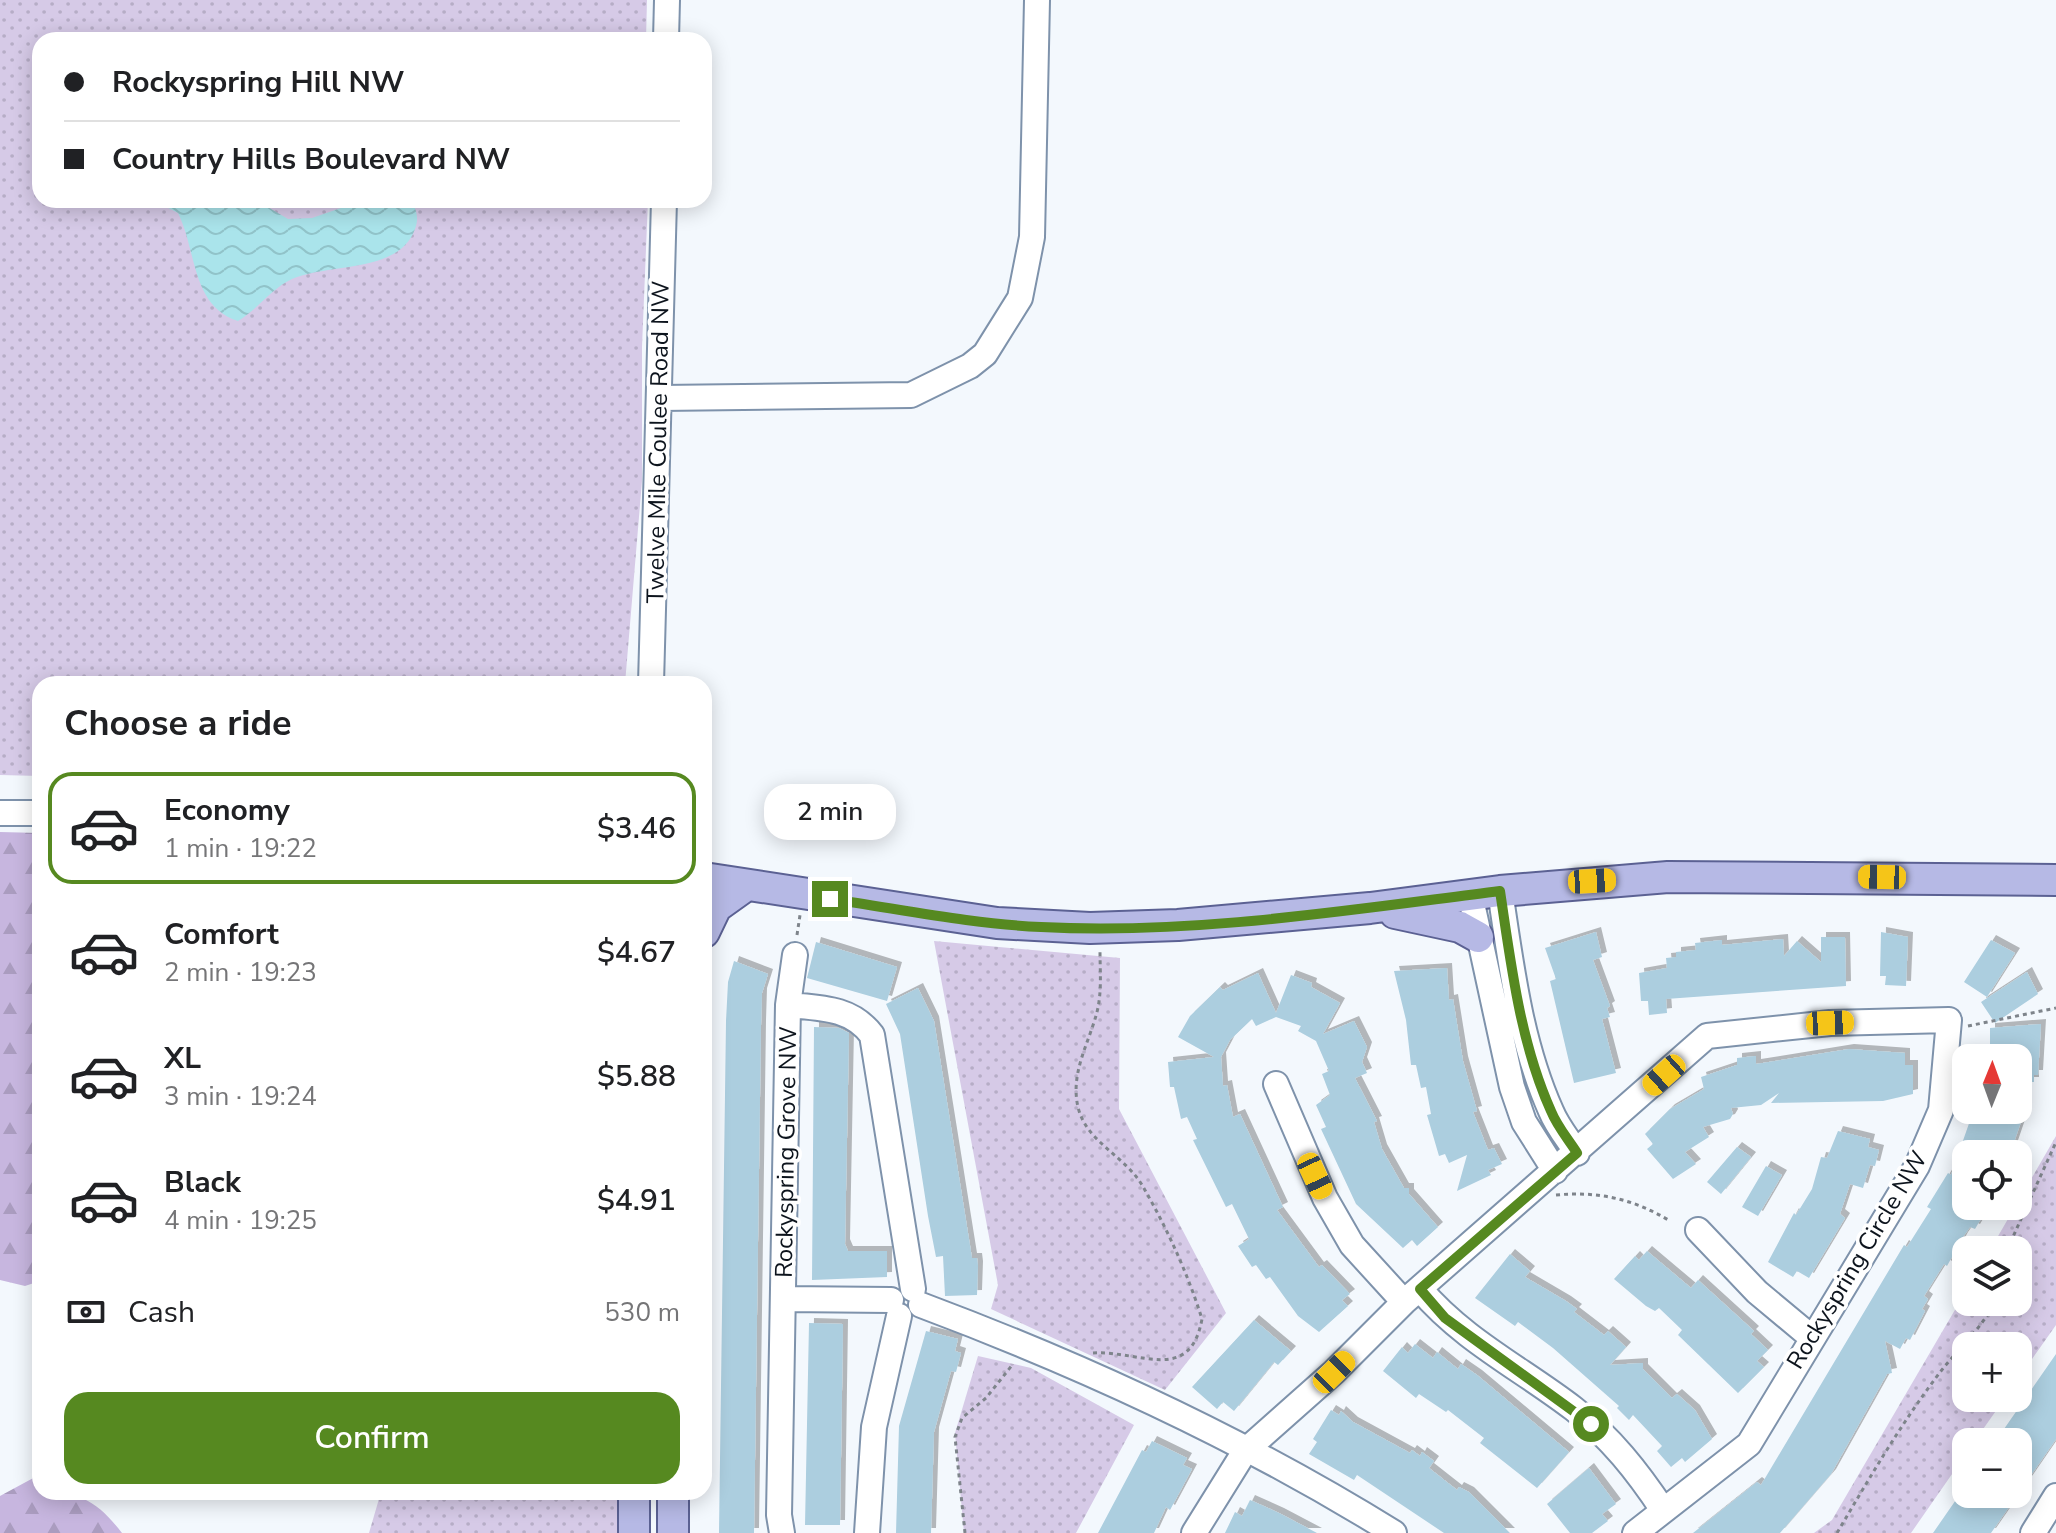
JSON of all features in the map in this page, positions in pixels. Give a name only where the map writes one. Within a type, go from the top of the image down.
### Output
[{"type":"main road","points":[[712,880],[997,923],[1100,927],[1178,925],[1370,908],[1485,892],[1695,876],[2056,880]]},
{"type":"main road","points":[[712,915],[716,907],[744,887]]},
{"type":"main road","points":[[1370,908],[1460,927],[1478,937]]},
{"type":"main road","points":[[634,1500],[634,1533]]},
{"type":"main road","points":[[673,1500],[673,1533]]},
{"type":"street","points":[[666,32],[667,0]]},
{"type":"street","points":[[661,398],[911,395],[970,366],[985,354],[1020,298],[1032,237],[1037,0]]},
{"type":"street","name":"Twelve Mile Coulee Road NW","points":[[651,676],[664,208]]},
{"type":"street","points":[[0,813],[32,813]]},
{"type":"street","points":[[1485,892],[1478,937],[1512,1087],[1524,1122],[1555,1171]]},
{"type":"street","points":[[1485,892],[1537,1074],[1551,1113],[1577,1153]]},
{"type":"street","name":"Rockyspring Grove NW","points":[[782,1533],[779,1515],[788,1005],[795,955]]},
{"type":"street","name":"Rockyspring Grove NW","points":[[788,1005],[839,1009],[864,1025],[872,1035],[906,1302],[874,1427],[867,1533]]},
{"type":"street","points":[[1194,1533],[1245,1451],[1334,1372],[1412,1296],[1707,1036],[1830,1023],[1890,1021],[1949,1020],[1949,1030]]},
{"type":"street","name":"Rockyspring Circle NW","points":[[1635,1533],[1749,1444],[1917,1166],[1941,1110],[1949,1030]]},
{"type":"street","points":[[1276,1084],[1325,1198],[1352,1245],[1412,1296],[1574,1409],[1624,1453],[1663,1510]]},
{"type":"street","points":[[1698,1230],[1757,1292],[1811,1337]]},
{"type":"street","name":"Rockyspring Grove NW","points":[[784,1299],[906,1302],[1018,1342],[1325,1490],[1394,1533]]},
{"type":"street","points":[[2033,1533],[2056,1496]]},
{"type":"path","points":[[795,955],[802,895]]},
{"type":"path","points":[[1066,1363],[1072,1354],[1105,1352],[1167,1361],[1184,1356],[1193,1345],[1202,1319],[1187,1277],[1143,1186],[1112,1149],[1092,1136],[1078,1107],[1077,1075],[1099,1002],[1100,927]]},
{"type":"path","points":[[1949,1030],[2056,1008]]},
{"type":"path","points":[[2013,1236],[2056,1142]]},
{"type":"path","points":[[1546,1195],[1600,1194],[1644,1205],[1670,1221]]},
{"type":"path","points":[[1837,1533],[1876,1463],[1985,1316]]},
{"type":"path","points":[[965,1533],[955,1437],[962,1418],[986,1398],[1018,1342]]},
{"type":"shaded area","points":[[0,0],[647,0],[646,32],[32,32],[32,208],[648,208],[642,347],[642,481],[626,676],[32,676],[32,776],[0,775]]},
{"type":"shaded area","points":[[934,941],[1120,958],[1119,1109],[1226,1313],[1165,1390],[991,1309],[998,1285]]},
{"type":"shaded area","points":[[2056,1136],[2056,1325],[2032,1359],[2032,1332],[1952,1332],[1952,1412],[1995,1412],[1984,1428],[1952,1428],[1952,1474],[1911,1533],[1814,1533],[1832,1520],[1952,1315],[2032,1316],[2032,1236],[1998,1236],[2007,1220],[2032,1220],[2032,1177]]},
{"type":"shaded area","points":[[978,1356],[1031,1368],[1134,1425],[1076,1533],[964,1533],[955,1433]]},
{"type":"shaded area","points":[[379,1500],[621,1500],[621,1533],[369,1533]]},
{"type":"green space","points":[[0,832],[32,833],[32,1284],[25,1286],[0,1280]]},
{"type":"green space","points":[[32,1479],[32,1500],[87,1500],[122,1533],[0,1533],[0,1496]]},
{"type":"water","points":[[168,208],[269,208],[288,219],[312,218],[341,208],[415,208],[417,221],[407,243],[394,254],[361,265],[292,279],[238,321],[223,314],[203,290],[178,213]]},
{"type":"building","points":[[1596,932],[1602,957],[1593,960],[1610,1006],[1607,1008],[1610,1017],[1602,1019],[1616,1073],[1574,1083],[1550,981],[1556,979],[1545,948]]},
{"type":"building","points":[[1881,932],[1908,937],[1906,986],[1885,985],[1886,976],[1880,976]]},
{"type":"building","points":[[1821,937],[1845,937],[1846,986],[1666,999],[1667,1013],[1649,1015],[1648,1001],[1641,1001],[1639,973],[1667,968],[1666,958],[1676,957],[1676,952],[1696,950],[1695,943],[1722,940],[1722,945],[1783,939],[1784,956],[1797,941],[1821,962]]},
{"type":"building","points":[[1991,940],[2015,953],[1987,997],[1964,982]]},
{"type":"building","points":[[816,942],[897,967],[887,1001],[807,978]]},
{"type":"building","points":[[734,961],[768,974],[762,993],[761,1025],[754,1533],[719,1533],[726,1021],[728,982]]},
{"type":"building","points":[[1447,968],[1449,1000],[1453,999],[1463,1061],[1477,1111],[1473,1112],[1488,1150],[1494,1148],[1502,1164],[1488,1170],[1491,1175],[1457,1191],[1467,1155],[1449,1163],[1445,1154],[1439,1156],[1427,1115],[1431,1114],[1426,1087],[1421,1088],[1416,1065],[1411,1065],[1406,1020],[1394,971]]},
{"type":"building","points":[[2027,972],[2038,994],[1995,1023],[1981,1002]]},
{"type":"building","points":[[1258,973],[1276,1013],[1291,975],[1312,983],[1311,987],[1340,1003],[1323,1034],[1354,1021],[1367,1047],[1362,1062],[1367,1073],[1355,1078],[1377,1121],[1374,1122],[1382,1149],[1404,1188],[1409,1188],[1409,1194],[1438,1227],[1417,1246],[1412,1240],[1403,1248],[1356,1204],[1321,1129],[1326,1127],[1316,1105],[1330,1095],[1322,1074],[1329,1071],[1316,1041],[1298,1031],[1301,1026],[1276,1017],[1256,1026],[1252,1019],[1230,1040],[1221,1057],[1223,1086],[1227,1085],[1233,1117],[1240,1114],[1283,1207],[1277,1210],[1319,1267],[1322,1265],[1350,1294],[1342,1300],[1348,1306],[1319,1332],[1298,1316],[1270,1277],[1266,1279],[1256,1265],[1252,1267],[1238,1246],[1249,1239],[1232,1204],[1226,1207],[1193,1140],[1197,1139],[1187,1117],[1181,1119],[1174,1087],[1170,1087],[1168,1062],[1214,1057],[1178,1037],[1190,1016],[1220,987],[1223,990]]},
{"type":"building","points":[[918,988],[934,1021],[972,1258],[977,1258],[977,1295],[945,1296],[943,1256],[936,1257],[928,1216],[900,1034],[886,1004]]},
{"type":"building","points":[[2041,1024],[2038,1075],[2034,1075],[2034,1082],[2032,1044],[1990,1044],[1990,1028]]},
{"type":"building","points":[[814,1027],[839,1028],[849,1033],[845,1244],[848,1251],[887,1251],[887,1277],[812,1280]]},
{"type":"building","points":[[1849,1049],[1905,1053],[1905,1065],[1913,1065],[1913,1094],[1883,1101],[1771,1103],[1779,1093],[1761,1105],[1731,1108],[1733,1114],[1730,1119],[1703,1127],[1709,1137],[1685,1152],[1696,1164],[1673,1179],[1647,1149],[1653,1144],[1645,1134],[1670,1109],[1704,1089],[1701,1077],[1737,1065],[1737,1058],[1756,1056],[1756,1064]]},
{"type":"building","points":[[1969,1124],[2020,1124],[2015,1140],[1963,1140]]},
{"type":"building","points":[[1838,1131],[1870,1139],[1868,1147],[1879,1150],[1875,1166],[1870,1165],[1863,1188],[1850,1184],[1840,1214],[1845,1218],[1809,1278],[1797,1271],[1793,1277],[1768,1262],[1794,1213],[1796,1215],[1812,1189],[1821,1157],[1827,1158]]},
{"type":"building","points":[[1737,1147],[1751,1157],[1721,1194],[1707,1182]]},
{"type":"building","points":[[1766,1166],[1782,1175],[1758,1216],[1742,1207]]},
{"type":"building","points":[[1952,1172],[1952,1220],[1980,1220],[1975,1229],[1970,1227],[1964,1236],[1952,1236],[1952,1257],[1924,1296],[1928,1299],[1922,1309],[1925,1311],[1910,1340],[1906,1338],[1900,1349],[1885,1341],[1892,1373],[1887,1374],[1831,1474],[1780,1533],[1693,1533],[1757,1482],[1761,1485],[1904,1245],[1907,1247],[1931,1209],[1927,1207],[1948,1173],[1951,1175]]},
{"type":"building","points":[[1647,1251],[1691,1288],[1698,1280],[1754,1331],[1751,1334],[1768,1350],[1757,1361],[1764,1367],[1738,1393],[1678,1335],[1682,1330],[1659,1308],[1655,1311],[1646,1306],[1614,1279],[1635,1256],[1639,1260]]},
{"type":"building","points":[[1510,1254],[1530,1271],[1525,1277],[1566,1301],[1577,1309],[1574,1312],[1604,1335],[1608,1331],[1626,1347],[1610,1365],[1643,1363],[1643,1369],[1672,1398],[1677,1394],[1695,1410],[1712,1439],[1685,1462],[1682,1458],[1671,1467],[1657,1451],[1662,1446],[1633,1415],[1629,1420],[1617,1408],[1619,1406],[1553,1348],[1518,1322],[1515,1326],[1475,1298]]},
{"type":"building","points":[[1254,1320],[1291,1351],[1278,1365],[1274,1362],[1234,1411],[1223,1402],[1217,1409],[1192,1387]]},
{"type":"building","points":[[809,1323],[843,1324],[840,1525],[805,1525]]},
{"type":"building","points":[[926,1331],[958,1339],[955,1351],[961,1353],[956,1372],[951,1371],[934,1432],[931,1533],[896,1533],[899,1426]]},
{"type":"building","points":[[1415,1344],[1433,1358],[1437,1352],[1458,1369],[1461,1364],[1477,1375],[1569,1452],[1537,1488],[1480,1443],[1484,1438],[1448,1410],[1446,1412],[1419,1394],[1416,1398],[1383,1371],[1402,1347],[1408,1353]]},
{"type":"building","points":[[2056,1354],[2056,1439],[2032,1474],[2032,1428],[2005,1428],[2016,1412],[2032,1412],[2032,1389]]},
{"type":"building","points":[[1331,1410],[1339,1415],[1341,1411],[1353,1422],[1410,1453],[1412,1450],[1420,1456],[1422,1452],[1434,1461],[1429,1468],[1457,1490],[1459,1487],[1469,1492],[1510,1533],[1444,1533],[1357,1475],[1354,1480],[1309,1454],[1317,1442],[1313,1439]]},
{"type":"building","points":[[1152,1441],[1187,1458],[1183,1465],[1192,1469],[1170,1510],[1166,1507],[1154,1533],[1098,1533],[1142,1450],[1146,1452]]},
{"type":"building","points":[[1589,1468],[1616,1504],[1602,1514],[1608,1521],[1592,1533],[1570,1533],[1547,1504]]},
{"type":"building","points":[[1250,1500],[1317,1533],[1225,1533],[1235,1512],[1242,1516]]},
{"type":"building","points":[[1952,1506],[1952,1508],[2008,1508],[1991,1533],[1933,1533]]},
{"type":"route","points":[[830,899],[997,923],[1090,928],[1178,925],[1370,908],[1500,891],[1515,990],[1537,1074],[1551,1113],[1577,1153],[1420,1289],[1445,1318],[1591,1424]]}]
